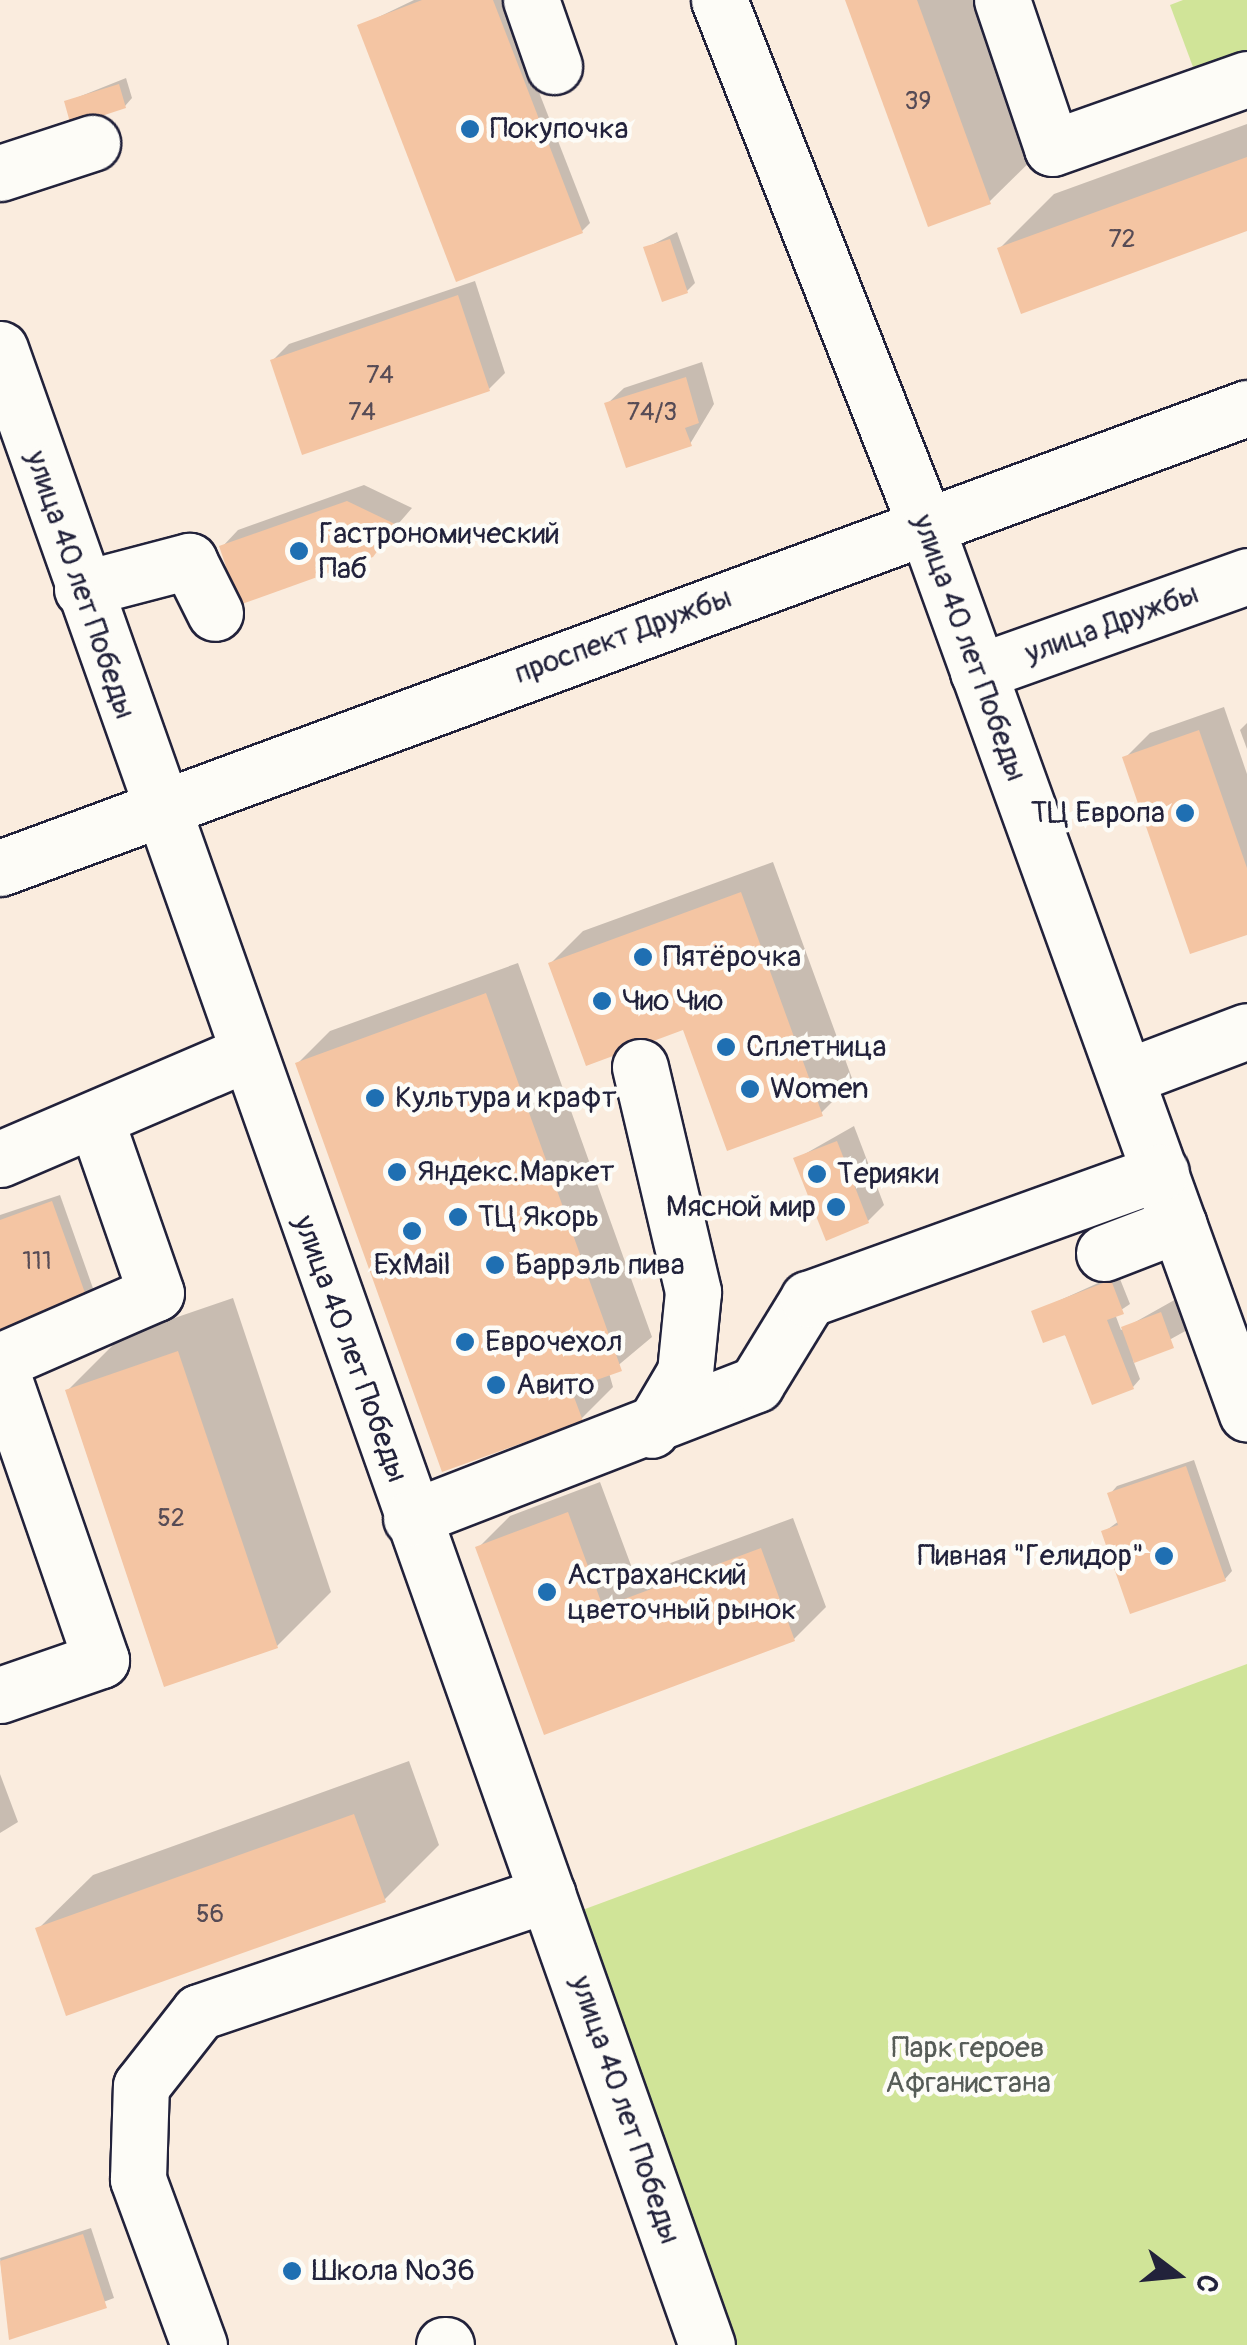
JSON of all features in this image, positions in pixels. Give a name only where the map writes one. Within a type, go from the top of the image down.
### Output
[{"type":"street","points":[[531,0],[554,66]]},
{"type":"street","name":"улица 40 лет Победы","points":[[719,0],[925,524],[1247,1414]]},
{"type":"street","points":[[1002,0],[1052,148],[1247,78]]},
{"type":"street","points":[[0,173],[92,142]]},
{"type":"street","name":"улица 40 лет Победы","points":[[0,349],[243,1055],[708,2345]]},
{"type":"street","name":"проспект Дружбы","points":[[0,868],[1247,408]]},
{"type":"street","points":[[82,589],[189,561],[216,613]]},
{"type":"street","name":"улица Дружбы","points":[[978,672],[1247,576]]},
{"type":"street","points":[[1126,1077],[1247,1030]]},
{"type":"street","points":[[0,1159],[97,1124],[243,1055]]},
{"type":"street","points":[[640,1067],[693,1292],[685,1372],[651,1430]]},
{"type":"street","points":[[0,1695],[101,1660],[0,1364],[156,1294],[97,1124]]},
{"type":"street","points":[[412,1518],[651,1430],[756,1384],[808,1299],[1160,1172]]},
{"type":"street","points":[[1104,1252],[1179,1224]]},
{"type":"street","points":[[199,2345],[138,2178],[141,2086],[199,2012],[548,1894]]},
{"type":"green space","points":[[1183,0],[1247,0],[1247,51],[1193,67],[1170,5]]},
{"type":"green space","name":"Парк героев Афганистана","points":[[1247,1664],[1247,2345],[735,2345],[577,1912]]},
{"type":"building","name":"Покупочка","points":[[422,0],[493,0],[583,233],[456,282],[357,25]]},
{"type":"building","points":[[845,0],[917,0],[991,204],[928,227]]},
{"type":"building","points":[[119,84],[126,108],[71,126],[64,101]]},
{"type":"building","points":[[1247,157],[1247,231],[1021,314],[997,248]]},
{"type":"building","points":[[670,239],[688,293],[662,302],[643,247]]},
{"type":"building","points":[[458,295],[490,391],[302,455],[270,360]]},
{"type":"building","points":[[686,377],[699,423],[685,428],[692,446],[626,468],[604,403]]},
{"type":"building","name":"Гастрономический Паб","points":[[347,501],[397,525],[373,557],[239,605],[219,546]]},
{"type":"building","name":"ТЦ Европа","points":[[1199,730],[1247,868],[1247,935],[1190,954],[1122,757]]},
{"type":"building","points":[[741,892],[823,1116],[727,1151],[683,1030],[586,1066],[548,963]]},
{"type":"building","name":"ТЦ Якорь","points":[[486,993],[622,1371],[571,1389],[583,1421],[442,1472],[295,1063]]},
{"type":"building","points":[[837,1141],[869,1223],[826,1241],[793,1158]]},
{"type":"building","points":[[52,1201],[89,1304],[0,1336],[0,1220]]},
{"type":"building","points":[[1111,1280],[1124,1314],[1107,1320],[1134,1389],[1092,1405],[1065,1335],[1043,1343],[1031,1311]]},
{"type":"building","points":[[1161,1312],[1174,1348],[1134,1363],[1121,1327]]},
{"type":"building","points":[[178,1351],[278,1648],[164,1687],[65,1390]]},
{"type":"building","name":"Пивная \"Гелидор\"","points":[[1186,1466],[1226,1581],[1130,1614],[1101,1531],[1118,1525],[1107,1493]]},
{"type":"building","points":[[568,1512],[603,1607],[761,1548],[795,1641],[544,1735],[475,1547]]},
{"type":"building","points":[[354,1814],[386,1902],[66,2016],[35,1928]]},
{"type":"building","points":[[83,2234],[107,2308],[9,2340],[0,2261]]},
{"type":"place","name":"Покупочка","points":[[470,129]]},
{"type":"place","name":"Гастрономический Паб","points":[[299,551]]},
{"type":"place","name":"ТЦ Европа","points":[[1185,813]]},
{"type":"place","name":"Пятёрочка","points":[[643,957]]},
{"type":"place","name":"Чио Чио","points":[[602,1001]]},
{"type":"place","name":"Сплетница","points":[[726,1047]]},
{"type":"place","name":"Women","points":[[750,1089]]},
{"type":"place","name":"Культура и крафт","points":[[375,1098]]},
{"type":"place","name":"Яндекс.Маркет","points":[[397,1172]]},
{"type":"place","name":"Терияки","points":[[817,1174]]},
{"type":"place","name":"Мясной мир","points":[[836,1207]]},
{"type":"place","name":"ТЦ Якорь","points":[[458,1217]]},
{"type":"place","name":"ExMail","points":[[412,1231]]},
{"type":"place","name":"Баррэль пива","points":[[495,1265]]},
{"type":"place","name":"Еврочехол","points":[[465,1342]]},
{"type":"place","name":"Авито","points":[[496,1385]]},
{"type":"place","name":"Пивная \"Гелидор\"","points":[[1164,1556]]},
{"type":"place","name":"Астраханский цветочный рынок","points":[[547,1592]]},
{"type":"place","name":"Школа №36","points":[[292,2271]]}]
